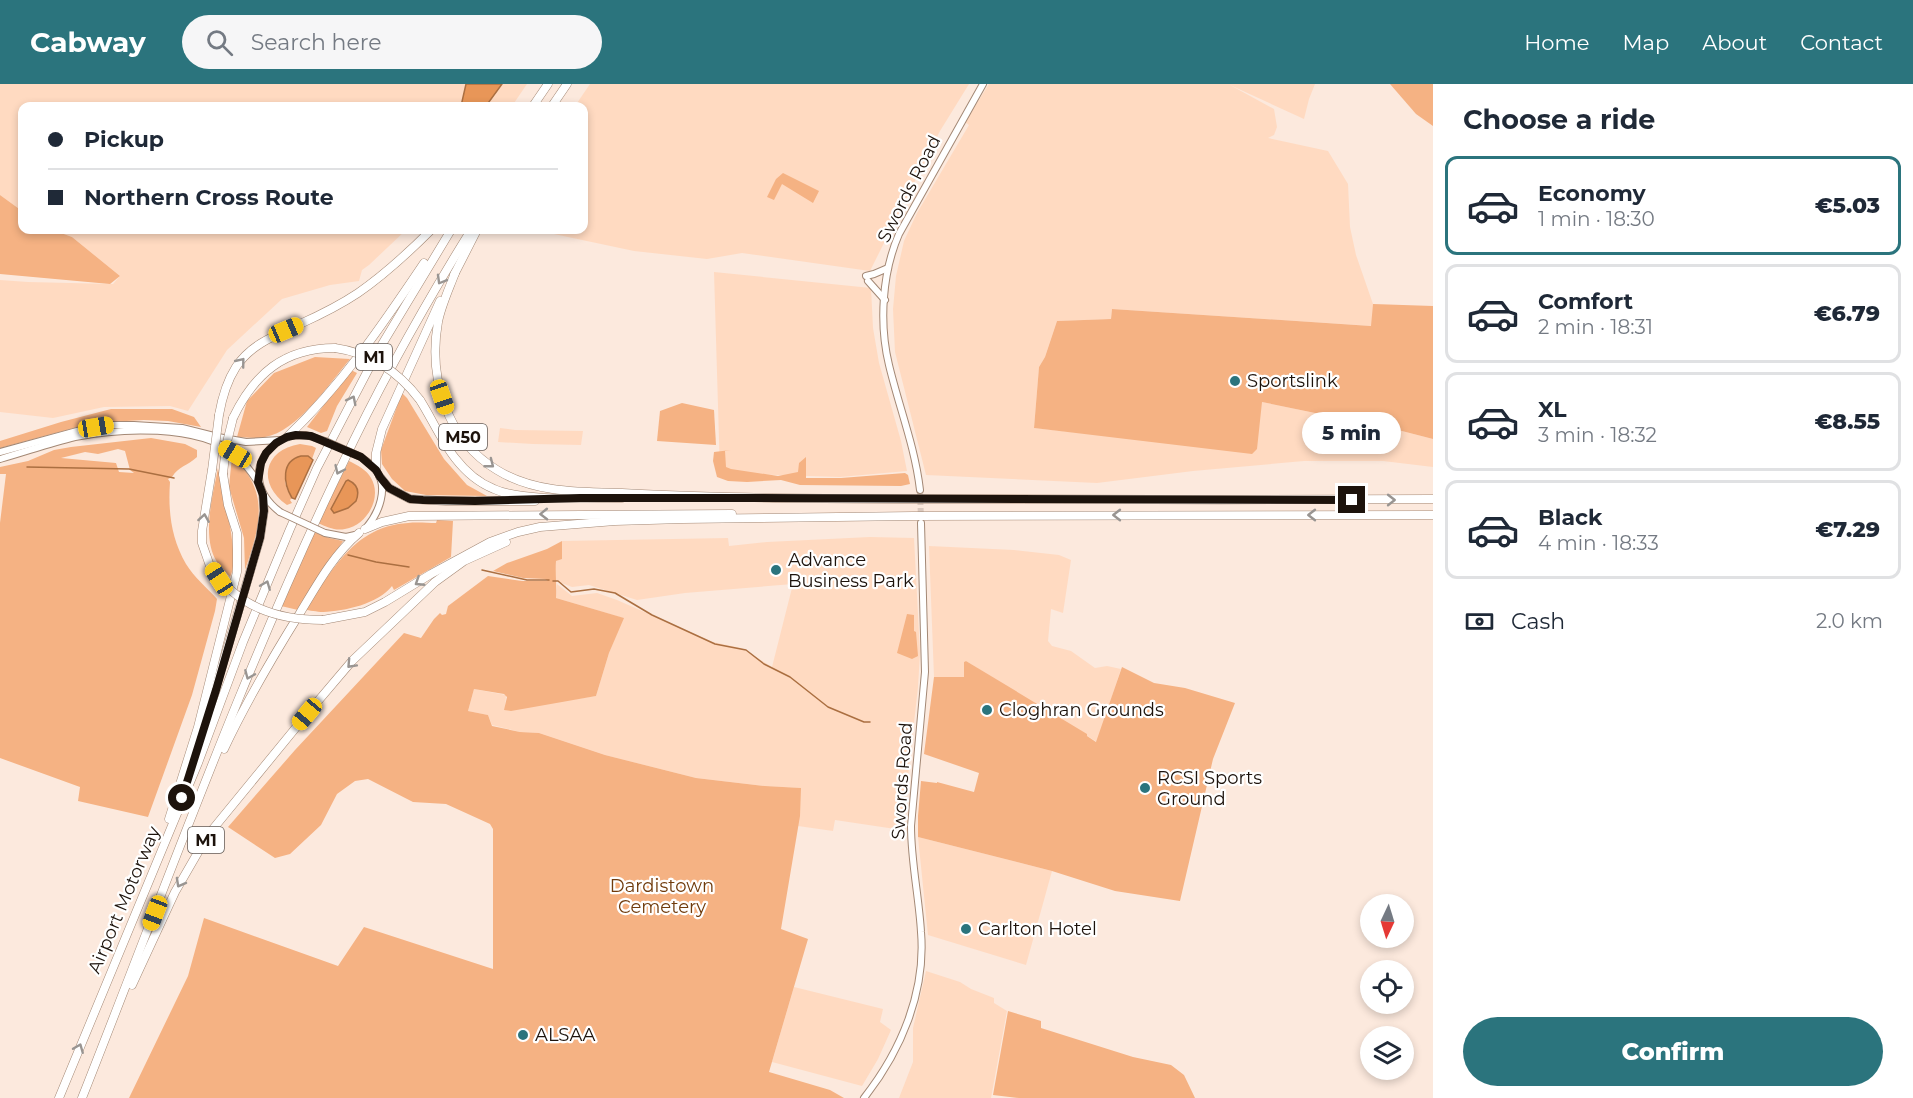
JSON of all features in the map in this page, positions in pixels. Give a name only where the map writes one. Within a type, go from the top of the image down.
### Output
[{"type":"highway","points":[[536,102],[548,84]]},
{"type":"highway","points":[[555,102],[567,84]]},
{"type":"highway","points":[[427,234],[382,275],[357,293],[253,348],[236,367],[230,378],[219,415],[202,543],[210,566],[227,588],[258,608],[295,618],[323,620],[365,612],[490,542],[529,529],[615,521],[913,516]]},
{"type":"highway","points":[[284,438],[315,408],[371,340],[446,234]]},
{"type":"highway","name":"Airport Motorway","points":[[59,1098],[176,815],[267,582],[317,468],[378,351],[447,234]]},
{"type":"highway","name":"Airport Motorway","points":[[82,1098],[235,708],[281,598],[343,463],[383,383],[469,234]]},
{"type":"highway","name":"M50","points":[[475,234],[455,273],[438,319],[435,348],[437,381],[447,411],[454,425],[477,455],[495,469],[527,484],[570,491],[770,498]]},
{"type":"highway","points":[[378,474],[376,453],[382,429],[455,273]]},
{"type":"highway","points":[[157,858],[198,727],[237,572],[237,533],[228,505],[223,474],[226,446],[233,418],[255,380],[281,361],[300,352],[335,348],[361,353],[385,365],[406,383],[420,400],[438,433],[465,470],[493,489],[528,496],[580,498]]},
{"type":"highway","name":"M50","points":[[378,474],[389,488],[400,495],[423,500],[529,501],[580,498],[1433,499]]},
{"type":"highway","points":[[176,815],[216,690],[260,538],[264,511],[263,495]]},
{"type":"highway","points":[[196,809],[254,688],[334,559],[362,531],[382,522],[409,516],[658,513],[913,516],[1433,515]]},
{"type":"highway","name":"M1","points":[[82,1098],[159,926],[188,869],[208,835],[307,714],[360,654],[420,596],[450,571],[492,547],[520,536],[559,526]]},
{"type":"main road","name":"Swords Road","points":[[920,490],[913,448],[889,363],[885,328],[888,268],[899,234],[983,84]]},
{"type":"main road","points":[[885,300],[867,278],[888,268]]},
{"type":"main road","points":[[0,452],[77,431],[109,425],[182,428],[246,442],[306,435],[361,457],[378,474],[382,488],[380,506],[372,521],[362,531],[346,537],[325,533],[280,512],[263,495],[258,482],[235,454],[218,444],[165,431],[104,432],[73,438],[0,459]]},
{"type":"main road","points":[[258,482],[261,463],[266,453],[284,438]]},
{"type":"main road","name":"Swords Road","points":[[864,1098],[882,1075],[901,1039],[913,1002],[921,965],[921,932],[911,820],[926,672],[921,523]]},
{"type":"shaded area","points":[[0,84],[527,84],[515,102],[18,102],[18,208],[0,195]]},
{"type":"shaded area","points":[[466,84],[502,84],[489,102],[462,102]]},
{"type":"shaded area","points":[[590,84],[969,84],[940,131],[870,271],[742,253],[707,259],[634,251],[554,234],[588,234],[588,102],[578,102]]},
{"type":"shaded area","points":[[989,84],[1315,84],[1304,119],[1230,85],[1274,109],[1277,127],[1274,135],[1268,138],[1328,151],[1348,184],[1350,227],[1356,255],[1373,304],[1372,326],[1112,309],[1111,319],[1057,321],[1045,357],[1039,367],[1034,428],[1145,440],[1262,402],[1433,439],[1433,467],[1383,461],[1304,461],[1097,483],[926,475],[895,352],[893,309],[896,276],[904,241],[917,213],[969,125],[965,122]]},
{"type":"shaded area","points":[[64,234],[402,234],[362,270],[359,281],[330,285],[282,299],[227,350],[188,411],[170,406],[104,407],[53,418],[0,412],[0,280],[113,284],[120,276],[72,237]]},
{"type":"shaded area","points":[[714,272],[871,288],[873,328],[879,363],[907,471],[840,477],[720,473]]},
{"type":"shaded area","points":[[500,428],[583,431],[581,445],[533,444],[498,442]]},
{"type":"shaded area","points":[[301,456],[308,456],[313,460],[295,499],[289,492],[286,473],[290,463]]},
{"type":"shaded area","points":[[348,480],[357,488],[356,501],[348,508],[334,513],[331,509]]},
{"type":"shaded area","points":[[870,537],[914,538],[920,653],[902,830],[835,820],[833,831],[798,826],[800,788],[696,778],[605,755],[539,733],[520,732],[492,725],[488,715],[468,711],[474,689],[506,695],[505,710],[596,696],[623,618],[556,598],[557,584],[572,596],[597,593],[617,600],[713,642],[741,648],[772,667],[793,584],[685,593],[637,600],[589,585],[572,587],[554,580],[556,561],[562,558],[562,541],[728,538],[729,546]]},
{"type":"shaded area","points":[[929,546],[1014,550],[1059,555],[1071,560],[1063,613],[1051,609],[1048,641],[1052,646],[1071,651],[1095,668],[1107,666],[1121,669],[1097,742],[966,661],[964,662],[964,677],[934,677]]},
{"type":"shaded area","points":[[918,837],[1052,871],[1026,965],[928,935]]},
{"type":"shaded area","points":[[926,971],[960,982],[994,998],[994,1003],[1007,1011],[991,1098],[899,1098],[913,1062],[913,1028]]},
{"type":"shaded area","points":[[794,987],[883,1009],[880,1022],[891,1030],[862,1086],[772,1062]]},
{"type":"green space","points":[[1390,84],[1433,84],[1433,126],[1416,114]]},
{"type":"green space","points":[[783,173],[819,191],[813,203],[782,184],[774,200],[767,197],[776,179]]},
{"type":"green space","points":[[0,195],[18,208],[18,234],[64,234],[72,237],[120,276],[110,284],[0,274]]},
{"type":"green space","name":"Sportslink","points":[[1373,304],[1433,306],[1433,439],[1262,402],[1257,449],[1252,454],[1034,428],[1039,367],[1045,357],[1057,321],[1111,319],[1112,309],[1371,326]]},
{"type":"green space","points":[[315,357],[350,359],[323,393],[289,426],[265,437],[237,437],[247,401],[274,373]]},
{"type":"green space","points":[[351,370],[357,373],[337,406],[327,431],[321,433],[307,427]]},
{"type":"green space","points":[[402,393],[444,459],[467,485],[487,496],[426,495],[405,491],[392,479],[382,464],[381,450]]},
{"type":"green space","points":[[682,403],[714,410],[716,445],[657,441],[660,411]]},
{"type":"green space","points":[[111,409],[172,409],[194,417],[201,427],[168,421],[144,420],[89,424],[0,448],[0,441]]},
{"type":"green space","points":[[151,438],[185,444],[197,450],[197,457],[168,479],[170,482],[170,514],[177,544],[186,564],[217,599],[192,695],[148,817],[78,801],[80,787],[0,758],[0,523],[6,474],[0,474],[0,467],[28,461],[54,450]],"holes":[[[118,449],[125,451],[130,470],[134,473],[119,472],[116,463],[61,458],[85,452],[98,454]]]},
{"type":"green space","points":[[300,444],[316,448],[312,459],[308,456],[297,457],[287,472],[285,481],[292,503],[287,505],[277,497],[271,487],[268,469],[278,453]]},
{"type":"green space","points":[[731,450],[725,451],[726,467],[731,469],[778,476],[798,472],[799,463],[806,457],[806,478],[905,473],[908,475],[910,484],[901,486],[800,485],[781,480],[728,481],[717,477],[713,461],[714,452]]},
{"type":"green space","points":[[232,456],[253,483],[259,510],[255,539],[245,570],[244,538],[229,487]]},
{"type":"green space","points":[[349,461],[364,470],[371,478],[375,494],[374,502],[360,523],[345,529],[331,528],[318,523]]},
{"type":"green space","points":[[218,468],[232,540],[233,568],[230,577],[217,562],[210,541],[211,503]]},
{"type":"green space","points":[[437,520],[453,521],[451,557],[394,590],[392,586],[370,602],[332,611],[305,610],[346,553],[373,532],[389,526],[436,523]]},
{"type":"green space","points":[[314,532],[343,541],[298,610],[281,606]]},
{"type":"green space","name":"Dardistown Cemetery","points":[[562,541],[562,559],[556,561],[556,598],[624,618],[609,653],[596,696],[511,711],[504,710],[507,697],[504,694],[474,689],[468,711],[488,715],[492,726],[520,732],[539,733],[605,755],[696,778],[801,788],[800,816],[781,929],[808,939],[769,1072],[830,1090],[844,1098],[129,1098],[188,976],[204,918],[338,966],[364,927],[493,969],[493,829],[490,824],[446,804],[413,802],[368,779],[355,781],[337,794],[321,825],[290,854],[275,858],[228,827],[295,750],[404,633],[421,638],[440,613],[446,614],[448,606],[488,576],[522,581],[548,581],[493,571]]},
{"type":"green space","points":[[907,614],[914,615],[914,631],[916,632],[918,656],[912,659],[897,653]]},
{"type":"green space","name":"RCSI Sports Ground","points":[[966,661],[1087,734],[1096,742],[1122,667],[1154,683],[1185,688],[1235,703],[1213,759],[1180,901],[1115,891],[1052,871],[918,837],[921,781],[937,782],[974,792],[979,773],[924,754],[934,677],[964,677],[964,662]]},
{"type":"green space","points":[[1008,1011],[1041,1021],[1041,1028],[1133,1057],[1171,1065],[1184,1075],[1195,1098],[1019,1098],[993,1095]]},
{"type":"waterway","points":[[27,467],[129,469],[174,478]]},
{"type":"waterway","points":[[348,555],[409,567]]},
{"type":"waterway","points":[[482,570],[527,580],[549,580]]},
{"type":"waterway","points":[[553,581],[558,581],[571,592],[594,589],[615,593],[652,615],[715,644],[746,650],[764,664],[790,677],[828,707],[864,722],[870,722]]},
{"type":"tunnel","points":[[920,490],[921,520]]},
{"type":"place","name":"Sportslink","points":[[1235,381]]},
{"type":"place","name":"Advance Business Park","points":[[776,570]]},
{"type":"place","name":"Cloghran Grounds","points":[[987,710]]},
{"type":"place","name":"RCSI Sports Ground","points":[[1145,788]]},
{"type":"place","name":"Carlton Hotel","points":[[966,929]]},
{"type":"place","name":"ALSAA","points":[[523,1035]]},
{"type":"route","points":[[182,798],[260,538],[264,519],[263,495],[258,482],[261,463],[266,453],[276,443],[287,437],[311,436],[361,457],[376,470],[389,488],[410,499],[423,500],[529,501],[580,498],[1352,500]]}]
